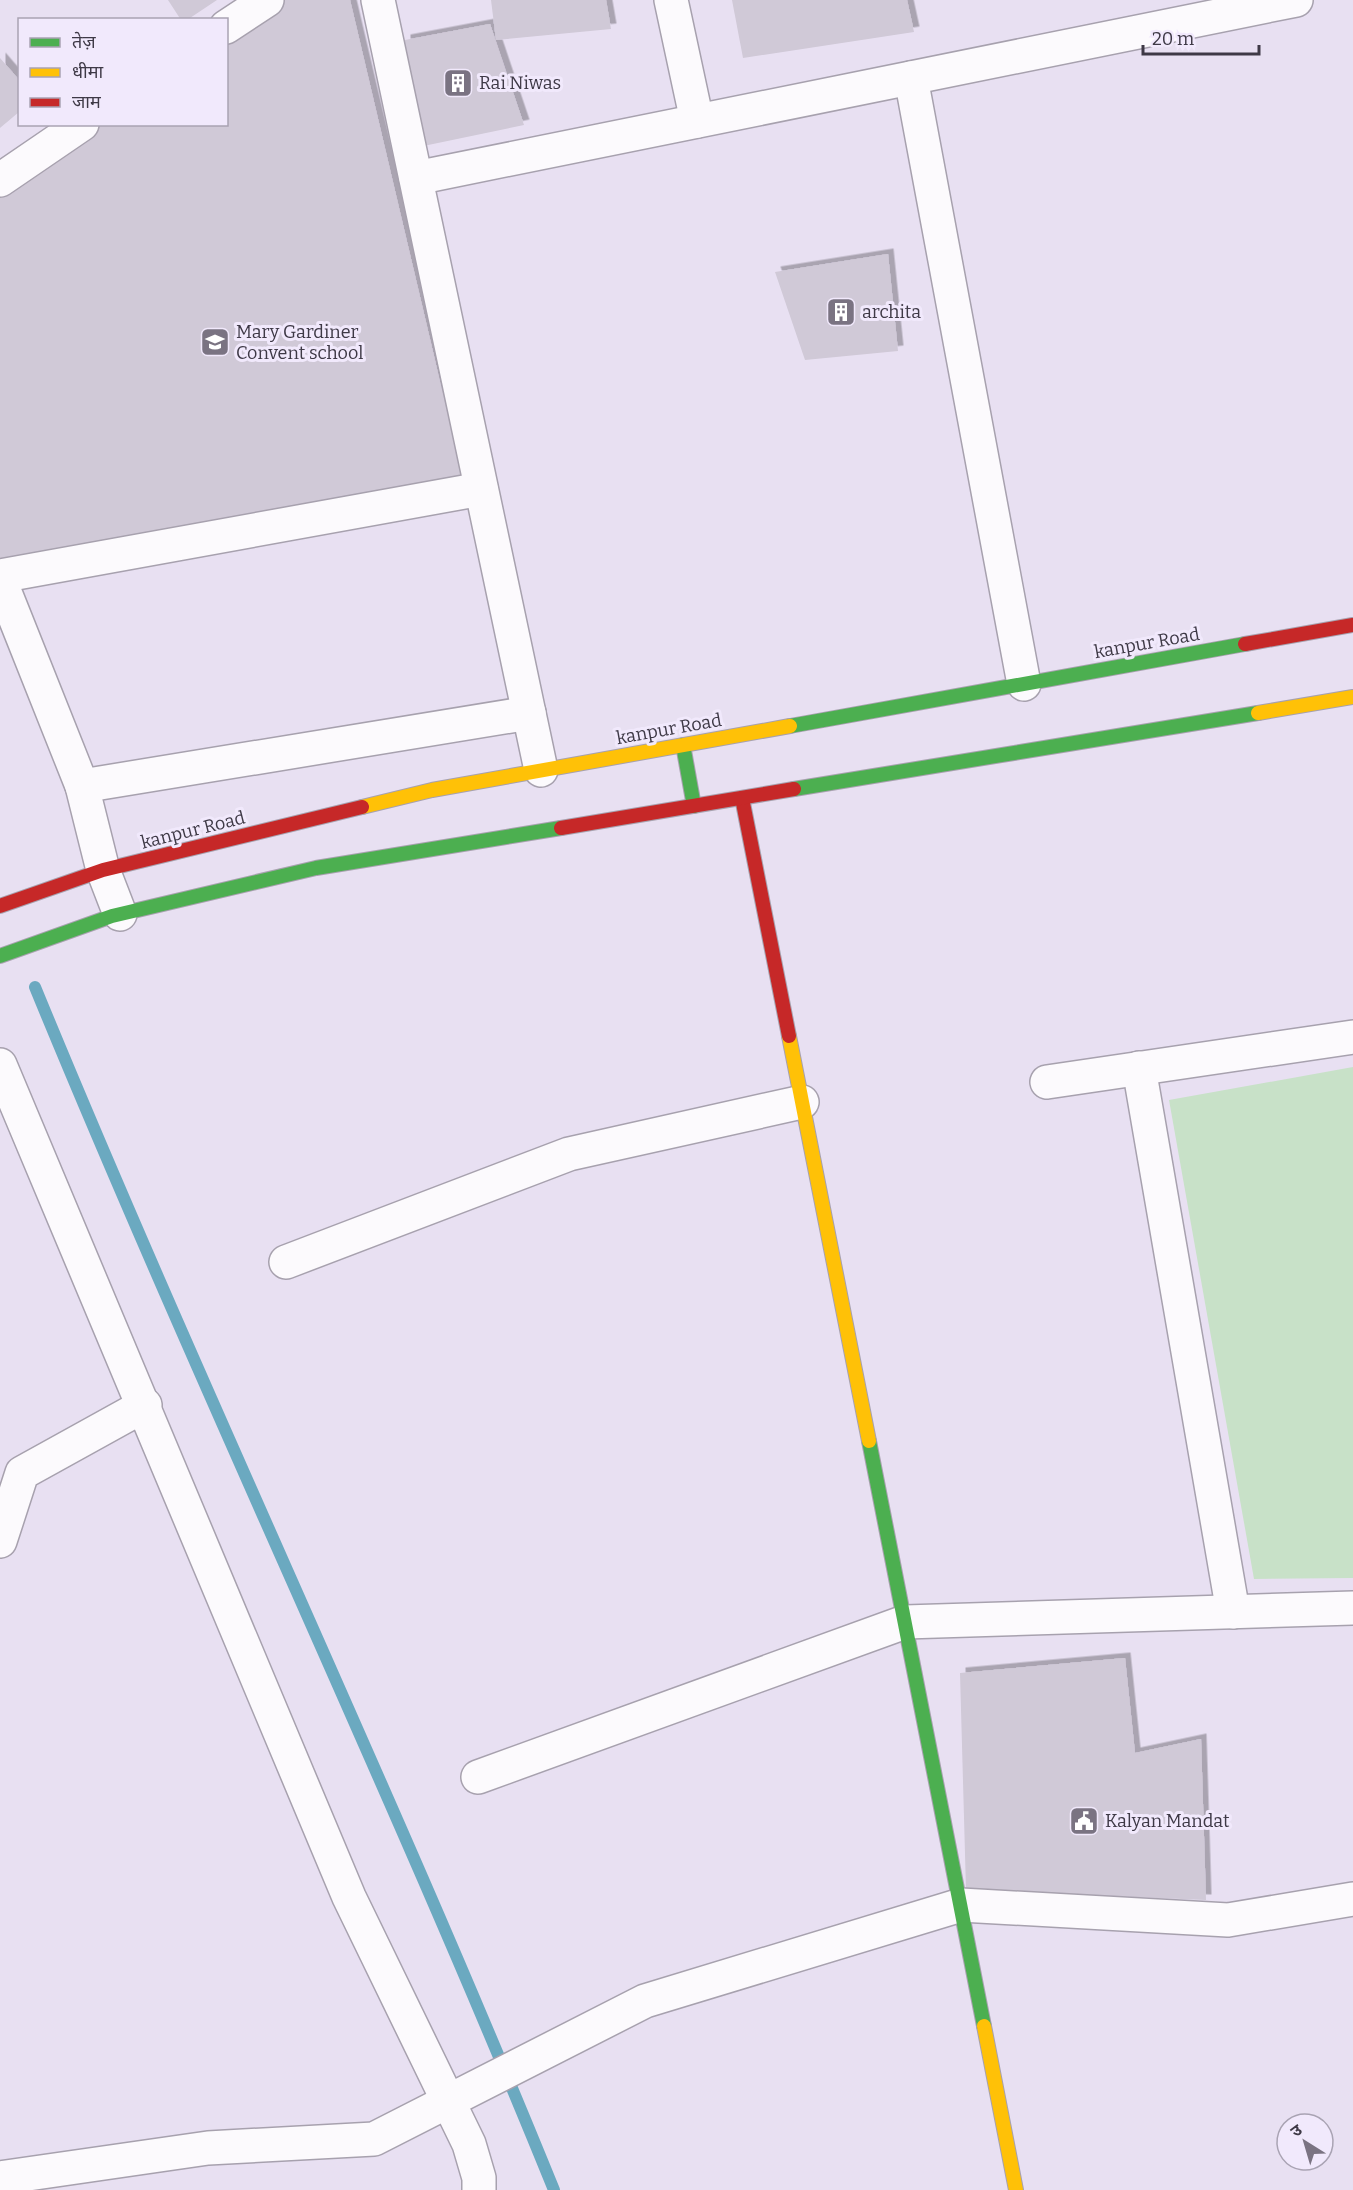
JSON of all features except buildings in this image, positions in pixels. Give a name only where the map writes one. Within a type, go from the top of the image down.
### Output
[{"type":"street","points":[[228,26],[267,0]]},
{"type":"street","points":[[378,0],[541,770]]},
{"type":"street","points":[[671,0],[697,121]]},
{"type":"street","points":[[416,178],[911,78],[1228,7],[1296,0]]},
{"type":"street","points":[[911,78],[1024,684]]},
{"type":"street","points":[[0,180],[79,126]]},
{"type":"street","points":[[120,914],[103,870],[82,786],[0,578],[481,489]]},
{"type":"street","name":"kanpur Road","points":[[0,906],[103,870],[432,790],[1353,625]]},
{"type":"street","points":[[0,956],[120,914],[316,868],[1352,702]]},
{"type":"street","points":[[82,786],[529,713]]},
{"type":"street","points":[[682,745],[694,806]]},
{"type":"street","points":[[742,798],[1016,2190]]},
{"type":"street","points":[[1047,1082],[1353,1037]]},
{"type":"street","points":[[0,1065],[145,1405],[349,1897],[453,2099],[479,2178],[479,2190]]},
{"type":"street","points":[[1139,1068],[1233,1612]]},
{"type":"street","points":[[286,1262],[569,1154],[802,1101]]},
{"type":"street","points":[[0,1541],[22,1473],[145,1405]]},
{"type":"street","points":[[478,1777],[905,1622],[1353,1608]]},
{"type":"street","points":[[0,2178],[208,2148],[374,2139],[645,2001],[961,1905],[1228,1920],[1353,1899]]},
{"type":"green space","points":[[1353,1067],[1353,1578],[1254,1579],[1169,1100]]},
{"type":"waterway","points":[[35,987],[163,1289],[427,1888],[554,2190]]},
{"type":"traffic: fast","points":[[790,726],[1245,644]]},
{"type":"traffic: fast","points":[[794,789],[1258,713]]},
{"type":"traffic: fast","points":[[683,745],[694,806]]},
{"type":"traffic: fast","points":[[0,956],[112,916],[316,868],[561,828]]},
{"type":"traffic: fast","points":[[869,1441],[984,2026]]},
{"type":"traffic: slow","points":[[1258,713],[1353,697]]},
{"type":"traffic: slow","points":[[362,807],[432,790],[790,726]]},
{"type":"traffic: slow","points":[[789,1036],[869,1441]]},
{"type":"traffic: slow","points":[[984,2026],[1016,2190]]},
{"type":"traffic: jam","points":[[1245,644],[1353,625]]},
{"type":"traffic: jam","points":[[561,828],[794,789]]},
{"type":"traffic: jam","points":[[742,798],[789,1036]]},
{"type":"traffic: jam","points":[[0,906],[103,870],[362,807]]},
{"type":"place","name":"Rai Niwas","points":[[458,83]]},
{"type":"place","name":"archita","points":[[841,312]]},
{"type":"place","name":"Mary Gardiner Convent school","points":[[215,342]]},
{"type":"place","name":"Kalyan Mandat","points":[[1084,1821]]}]
